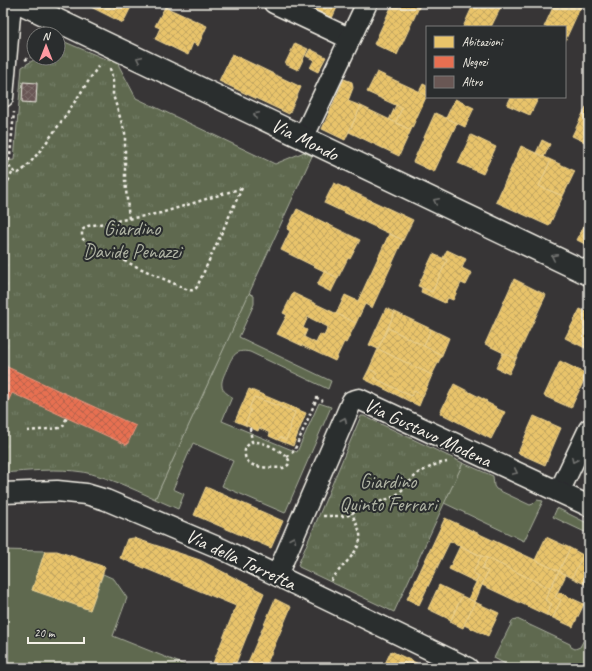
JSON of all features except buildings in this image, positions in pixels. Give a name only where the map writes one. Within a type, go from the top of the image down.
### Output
[{"type":"street","points":[[3,97],[11,3]]},
{"type":"street","name":"Via Mondo","points":[[21,3],[589,274]]},
{"type":"street","points":[[274,3],[342,35]]},
{"type":"street","points":[[303,138],[367,3]]},
{"type":"street","name":"Via Gustavo Modena","points":[[278,575],[352,401],[359,399],[589,506]]},
{"type":"street","points":[[559,492],[589,429]]},
{"type":"street","name":"Via della Torretta","points":[[3,492],[57,491],[93,496],[118,505],[165,524],[278,575],[468,668]]},
{"type":"path","points":[[3,150],[13,172],[18,173],[25,170],[40,152],[99,65],[106,64],[112,72],[113,95],[125,133],[125,180],[129,219]]},
{"type":"path","points":[[3,192],[13,172]]},
{"type":"path","points":[[242,188],[195,290],[191,291],[151,274],[89,245],[82,238],[82,230],[88,226],[129,219],[161,213],[242,188]]},
{"type":"path","points":[[288,457],[266,444],[252,442],[246,446],[244,452],[245,459],[252,465],[283,468],[287,466],[288,457],[294,451],[317,398],[323,401]]},
{"type":"path","points":[[27,431],[60,428],[63,426],[67,417]]},
{"type":"path","points":[[250,428],[252,442]]},
{"type":"path","points":[[319,515],[339,517],[347,516],[360,508],[391,498],[399,493],[418,473],[437,464],[449,461]]},
{"type":"path","points":[[328,585],[338,570],[350,558],[359,542],[360,534],[352,513]]},
{"type":"green space","name":"Giardino Davide Penazzi","points":[[88,35],[115,48],[119,66],[136,98],[275,164],[304,152],[312,156],[155,499],[110,480],[83,472],[53,470],[3,473],[3,161],[14,160],[22,67],[26,65],[26,66],[66,66],[66,42],[110,61]]},
{"type":"green space","points":[[249,293],[254,296],[254,304],[239,337],[331,381],[328,389],[250,352],[245,351],[237,353],[232,359],[222,380],[222,388],[232,397],[222,421],[297,452],[319,403],[331,407],[285,513],[222,486],[233,461],[193,443],[173,489],[184,494],[178,509],[155,499]]},
{"type":"green space","name":"Giardino Quinto Ferrari","points":[[361,416],[364,416],[463,463],[394,612],[299,567],[298,565]]},
{"type":"green space","points":[[463,463],[493,476],[494,486],[496,489],[530,505],[537,500],[543,501],[524,541],[444,503]]},
{"type":"green space","points":[[557,508],[589,524],[589,534],[553,517]]},
{"type":"green space","points":[[3,550],[45,551],[32,590],[90,610],[103,574],[114,579],[127,598],[113,636],[190,668],[3,668]]},
{"type":"green space","points":[[517,619],[570,644],[571,647],[575,649],[580,647],[589,630],[589,658],[584,668],[513,668],[494,658],[513,620]]}]
